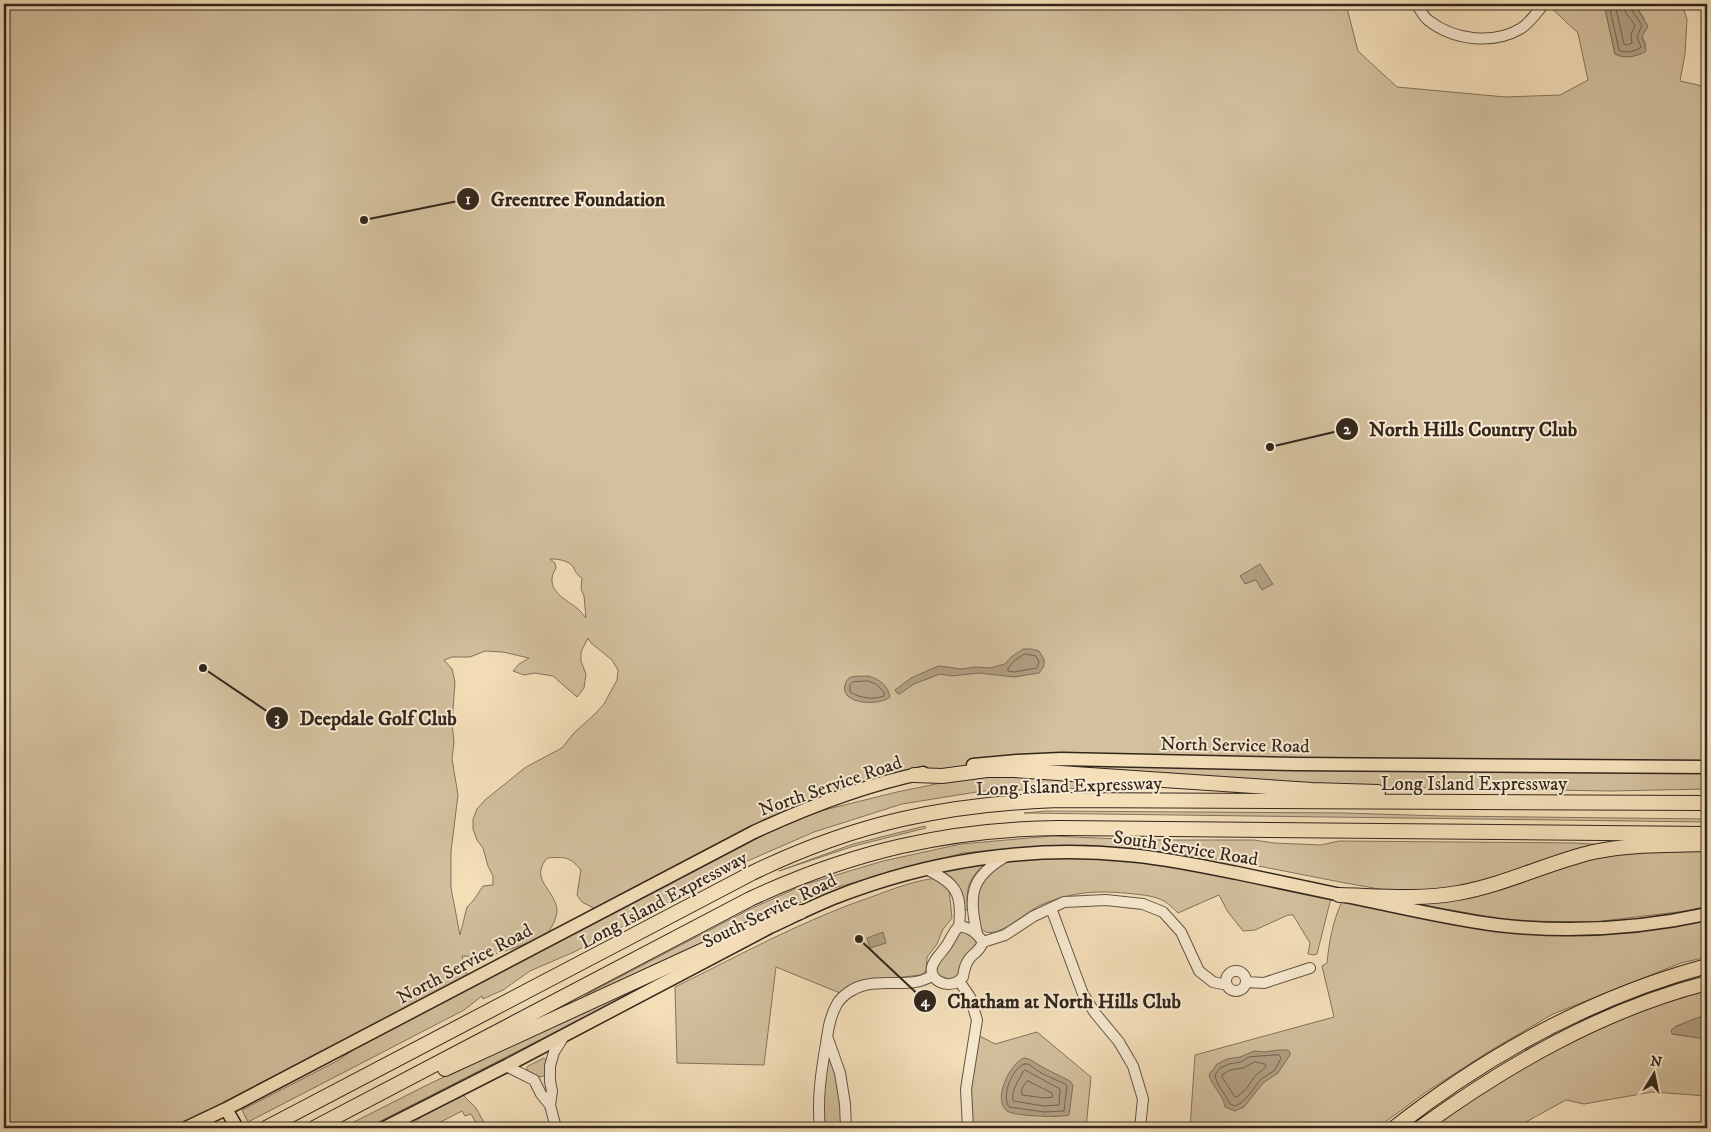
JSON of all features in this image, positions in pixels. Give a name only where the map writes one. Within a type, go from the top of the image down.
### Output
[{"type":"highway","points":[[914,775],[942,776],[987,770],[1014,770],[1332,792],[1469,793],[1492,801]]},
{"type":"highway","name":"Long Island Expressway","points":[[266,1128],[752,873],[816,844],[875,825],[953,808],[1032,801],[1707,803]]},
{"type":"highway","points":[[314,1128],[766,891],[848,859],[927,839],[980,832],[1060,828],[1707,834]]},
{"type":"highway","points":[[1339,895],[1410,897],[1450,894],[1501,882],[1592,852],[1633,847],[1707,844]]},
{"type":"highway","points":[[406,1080],[432,1075],[762,923],[800,912]]},
{"type":"highway","points":[[1394,1128],[1493,1059],[1564,1020],[1637,988],[1707,966]]},
{"type":"highway","points":[[1420,1128],[1494,1078],[1571,1035],[1636,1006],[1707,983]]},
{"type":"main road","name":"North Service Road","points":[[186,1128],[226,1109],[754,832],[811,808],[876,785],[914,775],[987,763],[1044,759],[1320,764],[1707,767]]},
{"type":"main road","name":"South Service Road","points":[[384,1128],[800,912],[862,887],[926,868],[966,860],[1007,855],[1073,852],[1141,856],[1194,864],[1463,920],[1538,928],[1578,929],[1631,926],[1707,914]]},
{"type":"main road","points":[[226,1109],[237,1128]]},
{"type":"street","points":[[1416,4],[1427,19],[1452,34],[1483,40],[1502,37],[1522,28],[1544,4]]},
{"type":"street","points":[[926,868],[946,878],[954,888],[960,914],[958,926],[953,932],[949,943],[935,960],[932,968],[933,975],[938,982],[946,984],[956,983],[963,977],[965,966],[971,957],[980,950],[980,938],[972,908],[973,891],[984,872],[1007,855]]},
{"type":"street","points":[[958,926],[969,928],[980,938],[1005,935],[1034,916],[1064,902],[1106,900],[1143,904],[1162,912],[1180,932],[1199,971],[1213,982],[1227,985],[1231,990],[1237,991],[1243,988],[1246,978],[1242,973],[1236,971],[1228,976],[1227,985]]},
{"type":"street","points":[[1051,908],[1083,994],[1095,1013],[1119,1042],[1133,1066],[1142,1100],[1140,1128]]},
{"type":"street","points":[[1246,982],[1264,983],[1310,968]]},
{"type":"street","points":[[820,1128],[819,1098],[821,1073],[831,1018],[838,1002],[852,990],[866,984],[915,982],[926,980],[933,975]]},
{"type":"street","points":[[959,981],[970,997],[976,1020],[966,1090],[968,1128]]},
{"type":"street","points":[[556,1128],[550,1105],[552,1091],[549,1077],[550,1061],[564,1036]]},
{"type":"street","points":[[827,1037],[840,1073],[845,1104],[846,1128]]},
{"type":"street","points":[[506,1066],[534,1080],[541,1094],[550,1105]]},
{"type":"shaded area","points":[[4,4],[1346,4],[1358,51],[1397,87],[1505,97],[1560,95],[1588,80],[1578,33],[1547,4],[1604,4],[1615,54],[1625,57],[1641,54],[1646,44],[1642,37],[1644,18],[1634,4],[1682,4],[1687,19],[1685,54],[1680,81],[1707,87],[1707,767],[1296,764],[973,765],[811,808],[597,910],[582,902],[577,895],[581,870],[577,865],[566,858],[547,858],[542,866],[542,879],[552,896],[557,910],[554,923],[546,934],[525,944],[495,954],[481,957],[462,956],[469,981],[186,1128],[4,1128]],"holes":[[[550,559],[569,563],[582,578],[581,589],[584,596],[586,618],[557,592],[552,582],[556,568],[555,563]],[[588,638],[591,643],[612,660],[618,670],[617,680],[604,704],[574,733],[562,748],[526,767],[485,800],[477,809],[473,819],[473,829],[477,840],[483,848],[493,876],[493,885],[483,886],[467,907],[460,935],[451,888],[451,851],[458,795],[452,759],[455,682],[452,669],[444,660],[452,657],[470,657],[485,651],[503,652],[529,658],[519,664],[513,671],[524,675],[535,673],[553,676],[577,697],[584,688],[586,674],[581,661],[581,652]]]},
{"type":"shaded area","points":[[1081,765],[1707,772],[1707,789],[1610,791],[1367,787],[1080,768]]},
{"type":"shaded area","points":[[985,774],[1213,787],[983,791],[902,804],[814,832],[743,863],[574,952],[530,971],[503,990],[483,999],[482,996],[464,1010],[248,1122],[242,1110],[339,1060],[364,1042],[750,839],[820,811],[897,792]]},
{"type":"shaded area","points":[[1046,811],[1344,813],[1707,819],[1707,822],[1024,813]]},
{"type":"shaded area","points":[[925,826],[926,828],[854,846],[779,871],[853,844]]},
{"type":"shaded area","points":[[1052,836],[1142,840],[1254,840],[1274,843],[1321,845],[1339,841],[1575,843],[1607,845],[1476,884],[1396,892],[1238,862],[1086,845],[963,853],[834,888],[570,1007],[589,993],[750,909],[806,884],[883,861],[961,844]]},
{"type":"shaded area","points":[[1707,849],[1707,906],[1686,911],[1594,922],[1512,921],[1428,906],[1410,900],[1624,852]]},
{"type":"shaded area","points":[[1100,857],[1146,861],[1331,898],[1317,954],[1308,954],[1310,943],[1293,915],[1288,915],[1255,930],[1243,931],[1228,912],[1219,895],[1178,913],[1164,901],[1149,896],[1109,892],[1076,894],[1041,905],[997,931],[990,933],[981,928],[977,917],[977,887],[1000,862],[1039,858]]},
{"type":"shaded area","points":[[991,860],[974,875],[967,894],[968,910],[964,910],[957,884],[949,875],[935,869]]},
{"type":"shaded area","points":[[936,878],[949,889],[952,918],[943,929],[937,944],[927,957],[926,971],[921,975],[867,981],[840,993],[776,967],[764,1065],[677,1063],[675,987],[823,915],[897,888]]},
{"type":"shaded area","points":[[1342,902],[1537,934],[1707,918],[1707,957],[1681,963],[1553,1014],[1488,1052],[1426,1092],[1377,1128],[1190,1128],[1195,1055],[1334,1017],[1322,966],[1327,963],[1332,931]]},
{"type":"shaded area","points":[[959,926],[983,942],[963,977],[938,982],[935,961]]},
{"type":"shaded area","points":[[657,977],[663,977],[367,1128],[342,1128],[429,1084]]},
{"type":"shaded area","points":[[1707,988],[1707,1014],[1676,1026],[1672,1034],[1707,1039],[1707,1096],[1652,1092],[1584,1104],[1566,1100],[1515,1128],[1431,1128],[1514,1071],[1624,1016]]},
{"type":"shaded area","points":[[1037,1032],[1091,1077],[1086,1128],[968,1128],[974,1033],[995,1044]]},
{"type":"shaded area","points":[[827,1037],[840,1073],[846,1128],[820,1128]]},
{"type":"shaded area","points":[[544,1058],[546,1060],[546,1073],[544,1076],[538,1077],[526,1069],[528,1066]]},
{"type":"shaded area","points":[[463,1095],[476,1108],[487,1128],[479,1128],[471,1114],[465,1116],[462,1111],[429,1128],[412,1128],[426,1113]]},
{"type":"water","points":[[1604,4],[1634,4],[1648,26],[1642,37],[1645,52],[1630,57],[1615,54]]},
{"type":"water","points":[[1260,564],[1273,584],[1262,590],[1256,580],[1245,584],[1240,576]]},
{"type":"water","points":[[1023,649],[1039,651],[1044,659],[1044,666],[1039,673],[1014,677],[979,673],[952,676],[940,674],[914,684],[901,693],[898,694],[895,690],[911,678],[936,667],[961,669],[990,668],[1005,664],[1011,657]]},
{"type":"water","points":[[868,676],[882,683],[890,697],[877,702],[860,702],[847,695],[845,689],[846,682],[850,677]]},
{"type":"water","points":[[883,932],[886,943],[870,948],[867,938]]},
{"type":"water","points":[[1707,1014],[1707,1039],[1672,1034],[1671,1030],[1683,1023]]},
{"type":"water","points":[[1288,1050],[1290,1055],[1278,1073],[1263,1083],[1244,1107],[1235,1111],[1225,1107],[1209,1075],[1217,1064],[1254,1051]]},
{"type":"water","points":[[1024,1058],[1070,1081],[1073,1085],[1069,1115],[1018,1114],[1007,1111],[1003,1106],[1001,1099],[1005,1082],[1013,1067]]},
{"type":"place","name":"Greentree Foundation","points":[[364,220]]},
{"type":"place","name":"North Hills Country Club","points":[[1270,447]]},
{"type":"place","name":"Deepdale Golf Club","points":[[203,668]]},
{"type":"place","name":"Chatham at North Hills Club","points":[[859,939]]}]
